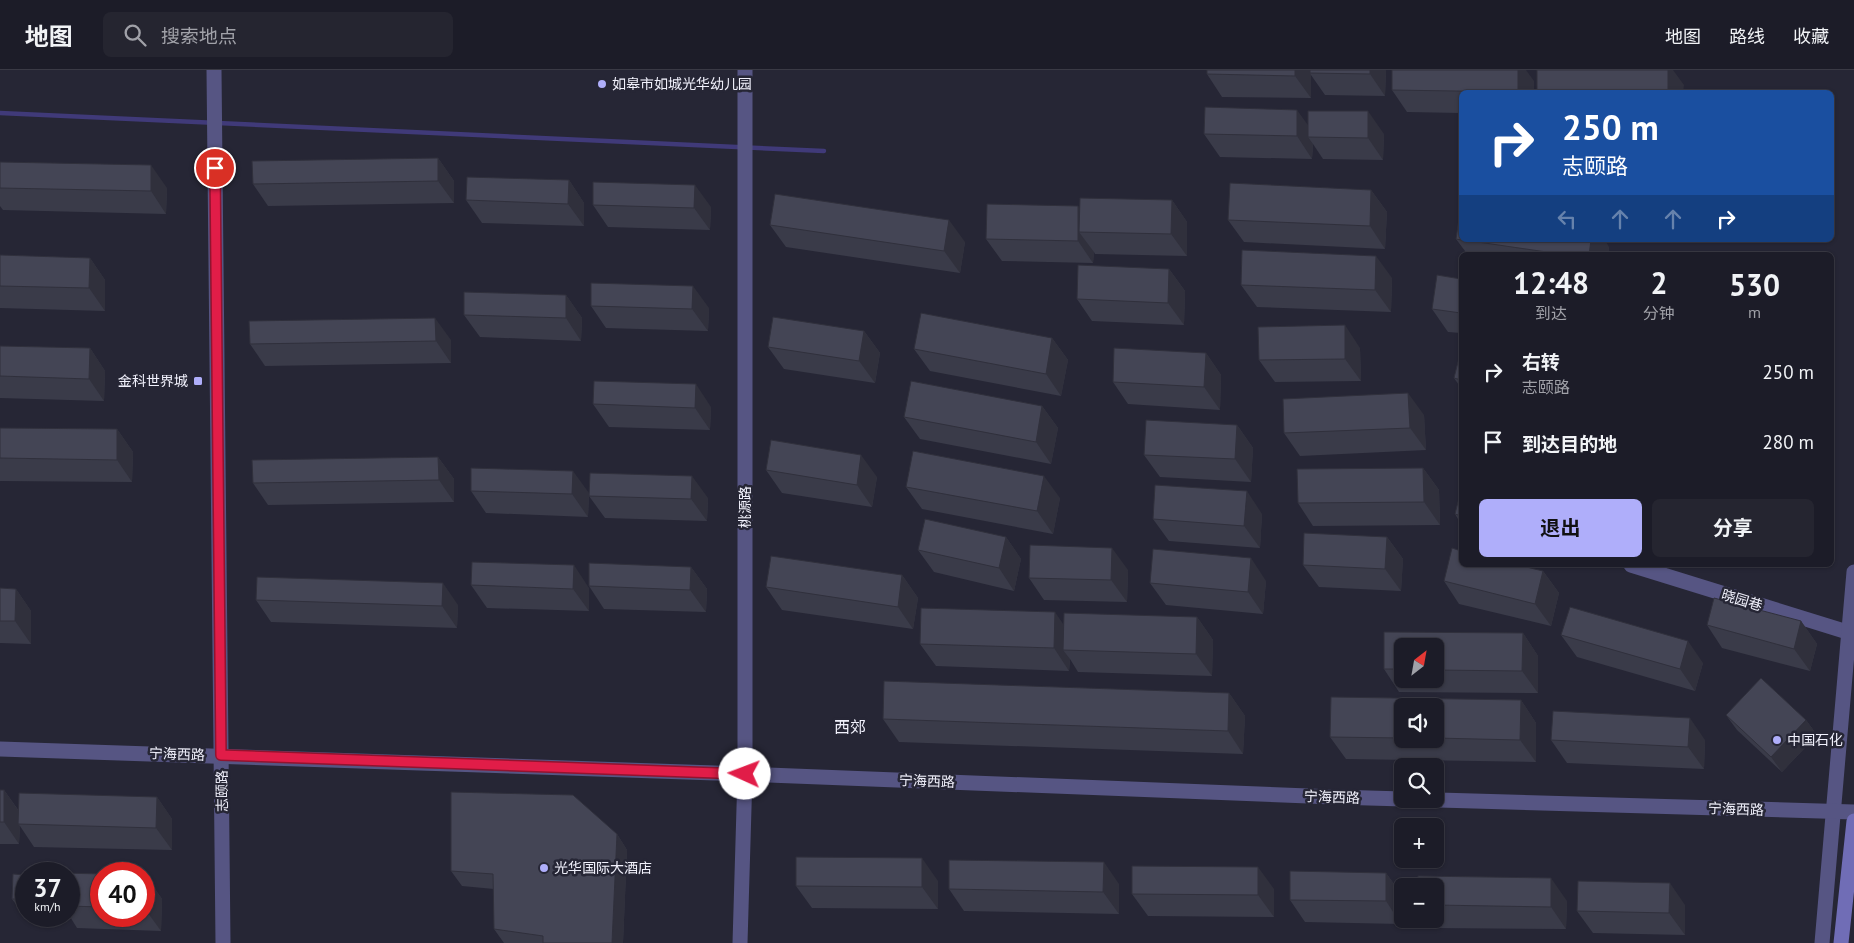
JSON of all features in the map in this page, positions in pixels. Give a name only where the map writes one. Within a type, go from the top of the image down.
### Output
[{"type":"main road","points":[[1841,943],[1854,821]]},
{"type":"street","name":"志颐路","points":[[214,70],[223,943]]},
{"type":"street","name":"桃源路","points":[[740,943],[745,774],[745,70]]},
{"type":"street","name":"晓园巷","points":[[1637,567],[1851,634]]},
{"type":"street","points":[[1822,943],[1832,811],[1851,634],[1854,572]]},
{"type":"street","name":"宁海西路","points":[[0,749],[745,774],[1334,798],[1854,812]]},
{"type":"building","points":[[1207,70],[1295,70],[1295,76],[1207,74]]},
{"type":"building","points":[[1310,70],[1370,70],[1370,74],[1310,73]]},
{"type":"building","points":[[1392,70],[1518,70],[1518,90],[1392,90]]},
{"type":"building","points":[[1537,70],[1668,70],[1668,90],[1537,90]]},
{"type":"building","points":[[1205,107],[1297,110],[1297,136],[1204,134]]},
{"type":"building","points":[[1308,111],[1368,111],[1368,138],[1308,137]]},
{"type":"building","points":[[438,158],[438,181],[253,184],[252,161]]},
{"type":"building","points":[[0,162],[151,165],[151,191],[0,188]]},
{"type":"building","points":[[467,177],[569,180],[568,204],[466,200]]},
{"type":"building","points":[[593,182],[695,185],[694,208],[593,205]]},
{"type":"building","points":[[1230,183],[1371,190],[1370,226],[1228,220]]},
{"type":"building","points":[[775,194],[949,220],[944,251],[770,225]]},
{"type":"building","points":[[1080,198],[1172,200],[1171,234],[1079,232]]},
{"type":"building","points":[[987,204],[1078,206],[1078,241],[986,239]]},
{"type":"building","points":[[1459,219],[1459,240],[1456,239]]},
{"type":"building","points":[[1478,242],[1591,242],[1589,252],[1546,252]]},
{"type":"building","points":[[1242,250],[1376,256],[1375,290],[1241,285]]},
{"type":"building","points":[[0,255],[90,258],[89,288],[0,286]]},
{"type":"building","points":[[1078,265],[1169,269],[1168,303],[1077,299]]},
{"type":"building","points":[[1437,275],[1459,279],[1459,313],[1432,309]]},
{"type":"building","points":[[591,283],[693,286],[692,309],[591,306]]},
{"type":"building","points":[[464,292],[566,295],[566,318],[464,315]]},
{"type":"building","points":[[921,313],[1052,338],[1046,374],[914,349]]},
{"type":"building","points":[[773,317],[864,331],[859,361],[768,347]]},
{"type":"building","points":[[435,318],[436,341],[250,344],[249,321]]},
{"type":"building","points":[[1345,325],[1345,359],[1259,360],[1258,327]]},
{"type":"building","points":[[0,346],[90,348],[89,379],[0,376]]},
{"type":"building","points":[[1114,348],[1206,353],[1204,387],[1113,382]]},
{"type":"building","points":[[1459,358],[1459,379],[1454,378]]},
{"type":"building","points":[[594,381],[696,384],[695,408],[593,404]]},
{"type":"building","points":[[911,381],[1042,406],[1036,442],[904,417]]},
{"type":"building","points":[[1408,393],[1410,428],[1284,433],[1283,399]]},
{"type":"building","points":[[1146,420],[1237,425],[1235,459],[1144,455]]},
{"type":"building","points":[[0,428],[117,429],[117,460],[0,458]]},
{"type":"building","points":[[771,440],[861,455],[857,485],[766,470]]},
{"type":"building","points":[[913,451],[1044,476],[1037,511],[906,487]]},
{"type":"building","points":[[438,457],[439,480],[253,483],[252,460]]},
{"type":"building","points":[[471,468],[573,471],[572,494],[471,491]]},
{"type":"building","points":[[1423,468],[1424,502],[1298,503],[1297,469]]},
{"type":"building","points":[[590,473],[692,476],[691,499],[589,496]]},
{"type":"building","points":[[1155,485],[1247,491],[1244,526],[1153,519]]},
{"type":"building","points":[[1459,498],[1459,515],[1455,514]]},
{"type":"building","points":[[925,519],[1006,537],[999,568],[918,550]]},
{"type":"building","points":[[1304,533],[1387,537],[1385,569],[1303,565]]},
{"type":"building","points":[[1030,545],[1112,548],[1111,580],[1029,578]]},
{"type":"building","points":[[1452,548],[1459,550],[1459,567],[1526,567],[1543,571],[1535,604],[1444,581]]},
{"type":"building","points":[[1153,549],[1251,558],[1248,592],[1150,583]]},
{"type":"building","points":[[771,556],[902,575],[898,607],[766,587]]},
{"type":"building","points":[[472,562],[574,565],[573,589],[471,585]]},
{"type":"building","points":[[589,563],[691,567],[690,590],[589,586]]},
{"type":"building","points":[[257,577],[443,583],[442,606],[256,600]]},
{"type":"building","points":[[0,588],[16,589],[15,621],[0,621]]},
{"type":"building","points":[[1714,598],[1801,621],[1794,649],[1707,625]]},
{"type":"building","points":[[1570,607],[1688,641],[1680,669],[1561,635]]},
{"type":"building","points":[[921,608],[1055,612],[1054,648],[920,644]]},
{"type":"building","points":[[1064,613],[1197,617],[1196,654],[1063,650]]},
{"type":"building","points":[[1384,632],[1523,633],[1522,671],[1444,670],[1444,638],[1394,638],[1394,669],[1384,669]]},
{"type":"building","points":[[1761,678],[1806,720],[1771,757],[1726,715]]},
{"type":"building","points":[[884,681],[1229,693],[1228,731],[883,719]]},
{"type":"building","points":[[1331,697],[1394,698],[1394,738],[1330,737]]},
{"type":"building","points":[[1444,699],[1521,700],[1520,740],[1444,738]]},
{"type":"building","points":[[1553,711],[1690,718],[1688,747],[1551,740]]},
{"type":"building","points":[[0,790],[4,790],[4,822],[0,822]]},
{"type":"building","name":"光华国际大酒店","points":[[451,792],[573,795],[617,834],[612,943],[543,943],[543,936],[494,929],[493,874],[451,871]]},
{"type":"building","points":[[19,793],[157,797],[156,828],[18,824]]},
{"type":"building","points":[[796,857],[922,858],[922,887],[796,886]]},
{"type":"building","points":[[949,860],[1104,862],[1103,892],[949,889]]},
{"type":"building","points":[[1132,866],[1258,867],[1258,895],[1132,894]]},
{"type":"building","points":[[1290,871],[1386,873],[1386,901],[1290,900]]},
{"type":"building","points":[[80,873],[90,874],[90,907],[80,906]]},
{"type":"building","points":[[13,874],[15,874],[15,899],[12,899]]},
{"type":"building","points":[[1418,876],[1551,878],[1551,907],[1444,905],[1444,878],[1418,878]]},
{"type":"building","points":[[1578,881],[1670,883],[1669,913],[1577,911]]},
{"type":"waterway","points":[[0,113],[824,151]]},
{"type":"place","name":"如皋市如城光华幼儿园","points":[[602,84]]},
{"type":"place","name":"金科世界城","points":[[198,381]]},
{"type":"place","name":"中国石化","points":[[1777,740]]},
{"type":"place","name":"光华国际大酒店","points":[[544,868]]},
{"type":"district","name":"西郊","points":[[850,727]]},
{"type":"route","points":[[215,168],[221,755],[745,774]]}]
